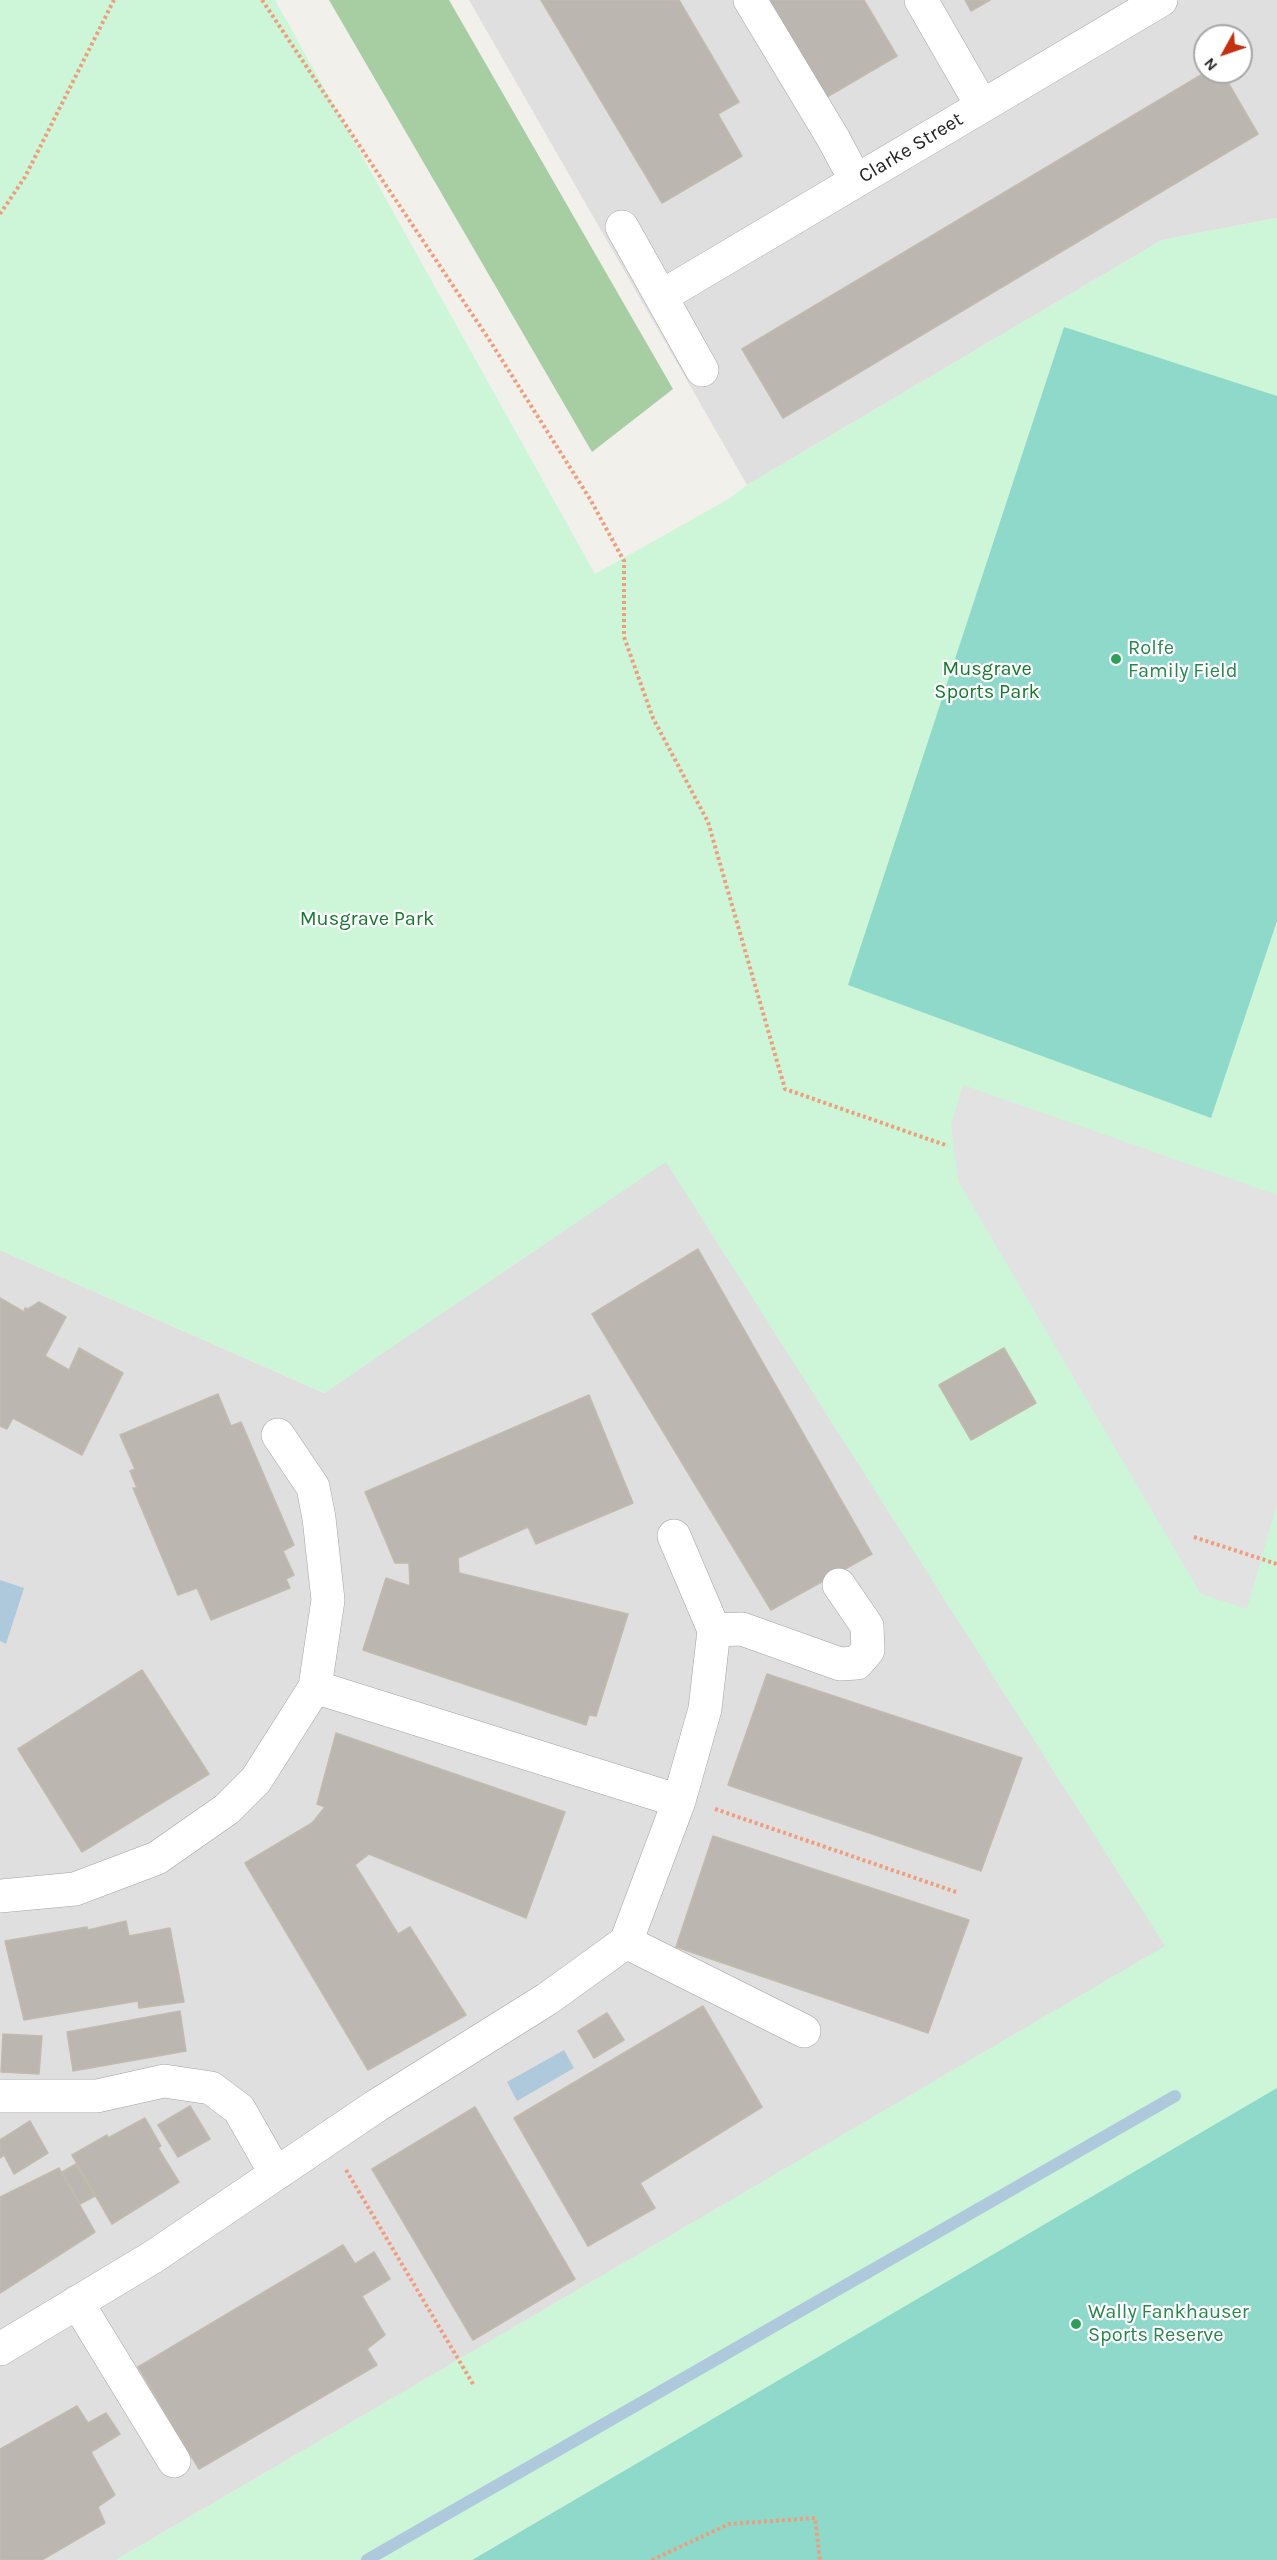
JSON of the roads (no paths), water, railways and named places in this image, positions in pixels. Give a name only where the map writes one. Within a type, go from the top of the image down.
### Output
[{"type":"street","points":[[750,0],[833,138],[856,181]]},
{"type":"street","points":[[921,0],[982,106]]},
{"type":"street","name":"Clarke Street","points":[[662,296],[1161,0]]},
{"type":"street","points":[[622,227],[702,370]]},
{"type":"street","points":[[0,1896],[75,1889],[157,1858],[227,1809],[256,1780],[315,1687],[328,1600],[319,1518],[313,1487],[278,1435]]},
{"type":"street","points":[[0,2349],[153,2257],[326,2140],[548,1999],[626,1942],[693,1804],[705,1709],[714,1630],[674,1536]]},
{"type":"street","points":[[714,1630],[742,1629],[840,1664],[856,1663],[868,1650],[867,1626],[839,1585]]},
{"type":"street","points":[[315,1687],[693,1804]]},
{"type":"street","points":[[626,1942],[804,2031]]},
{"type":"street","points":[[0,2096],[97,2096],[164,2081],[212,2088],[239,2109],[276,2174]]},
{"type":"street","points":[[77,2302],[174,2461]]},
{"type":"waterway","points":[[367,2560],[1175,2096]]},
{"type":"place","name":"Rolfe Family Field","points":[[1116,659]]},
{"type":"place","name":"Wally Fankhauser Sports Reserve","points":[[1076,2324]]},
{"type":"park label","name":"Musgrave Sports Park","points":[[987,680]]},
{"type":"park label","name":"Musgrave Park","points":[[367,919]]}]
